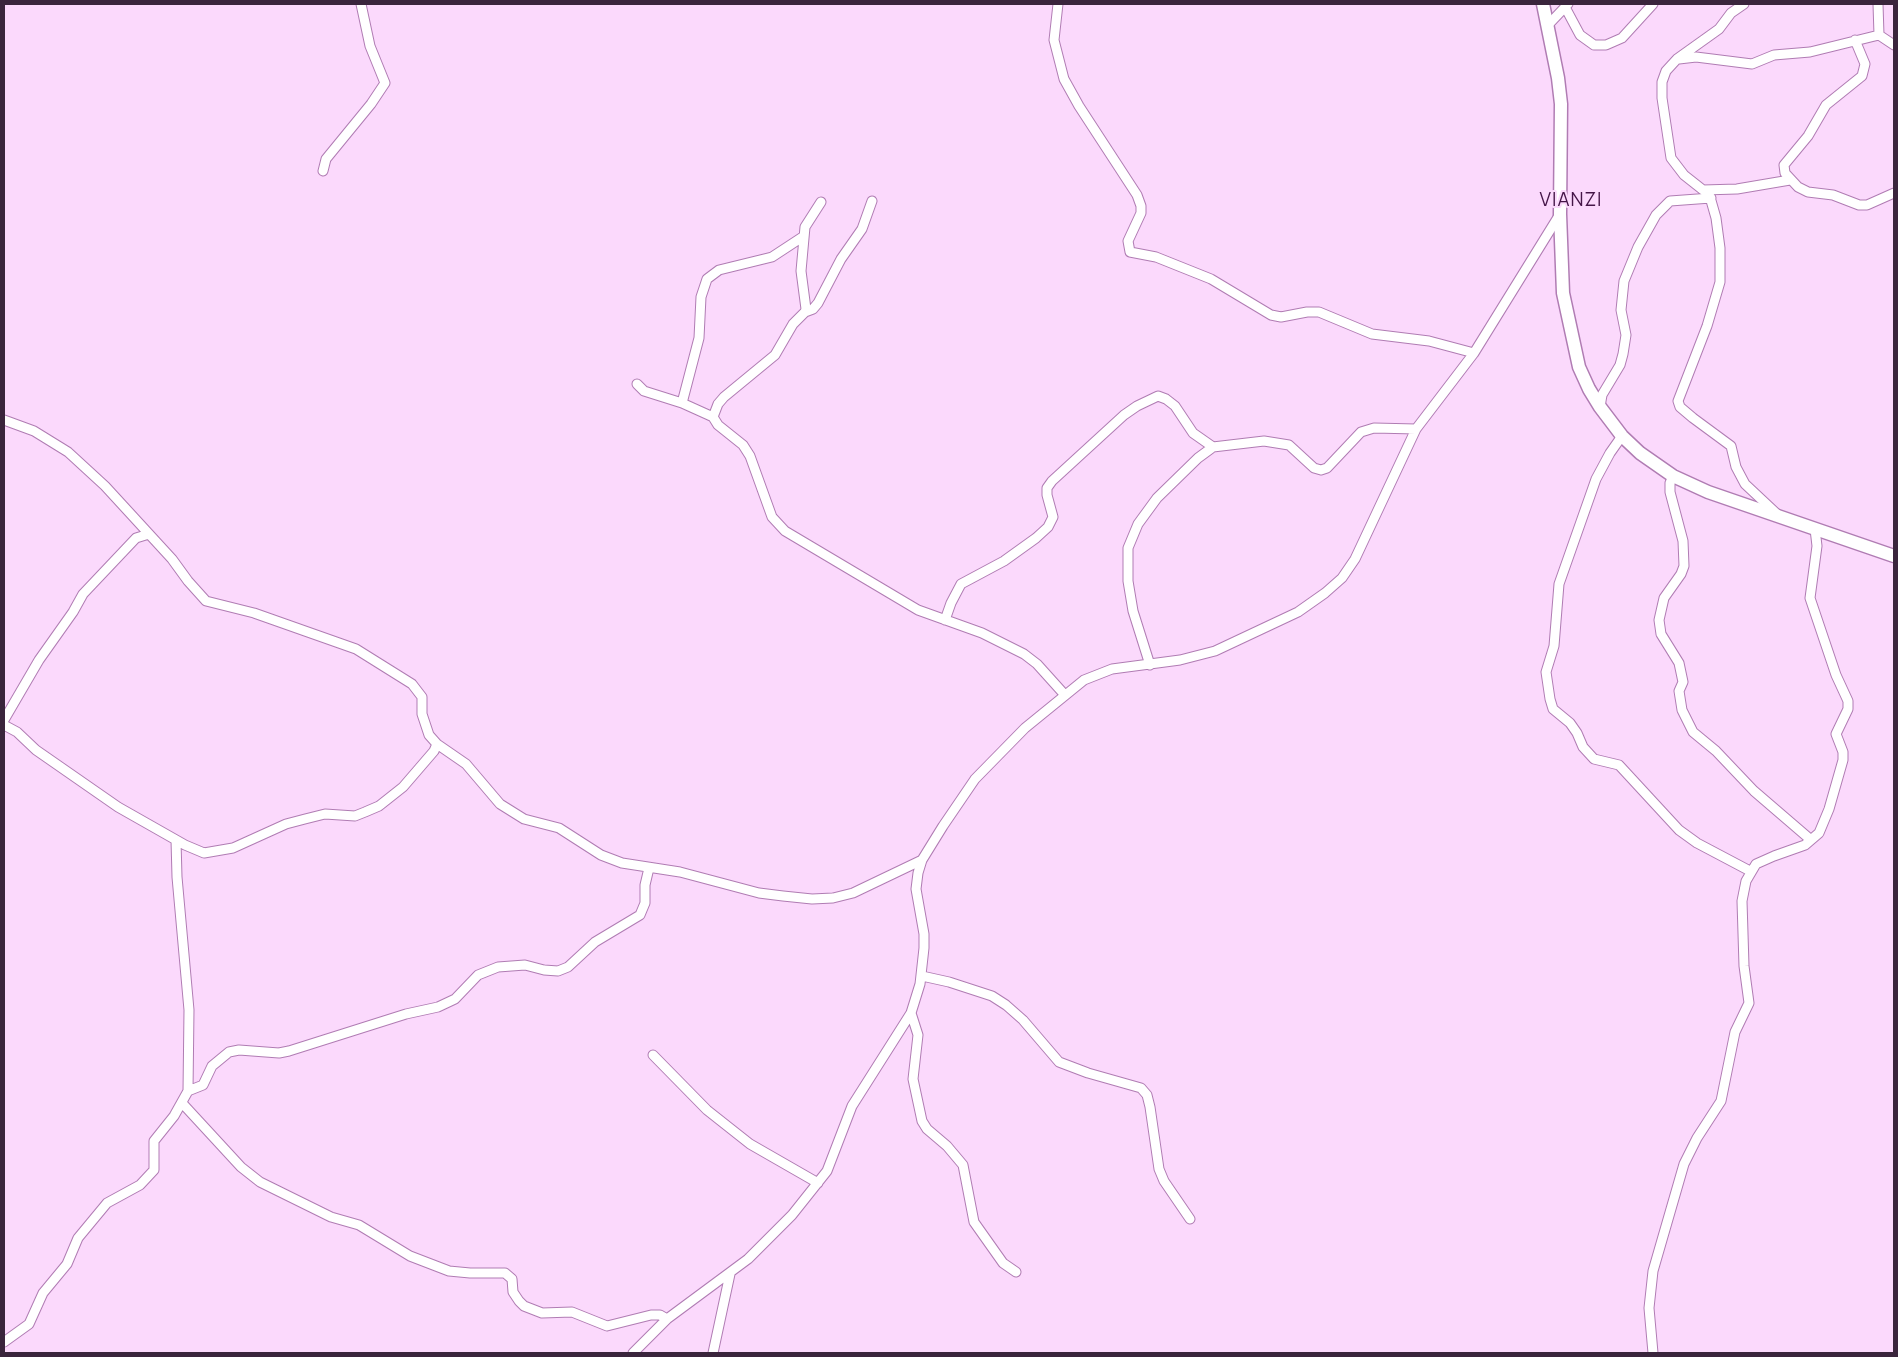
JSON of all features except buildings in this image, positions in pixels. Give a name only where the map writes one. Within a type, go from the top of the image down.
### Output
[{"type":"street","points":[[323,171],[326,159],[385,83],[370,46],[361,4]]},
{"type":"street","points":[[1058,4],[1054,40],[1064,79],[1079,106],[1137,195],[1141,206],[1141,213],[1128,241],[1130,252],[1156,257],[1211,279],[1271,315],[1281,317],[1307,312],[1319,312],[1372,334],[1446,344],[1474,353]]},
{"type":"street","points":[[1542,4],[1548,25],[1561,104],[1560,214],[1563,293],[1573,346],[1589,390],[1622,436],[1640,453],[1673,476],[1708,492],[1894,556]]},
{"type":"street","points":[[1548,25],[1567,6],[1580,35],[1594,45],[1606,46],[1622,38],[1653,4]]},
{"type":"street","points":[[1744,4],[1731,14],[1719,29],[1677,59],[1666,71],[1662,82],[1671,158],[1675,167],[1698,188],[1709,194],[1720,248],[1720,282],[1707,326],[1678,402],[1693,418],[1731,446],[1736,467],[1745,484],[1780,517]]},
{"type":"street","points":[[1878,4],[1879,35]]},
{"type":"street","points":[[1677,59],[1696,57],[1752,64],[1774,55],[1810,52],[1879,35],[1894,45]]},
{"type":"street","points":[[1855,40],[1865,64],[1862,76],[1826,105],[1808,136],[1784,165],[1785,173],[1790,180],[1808,192],[1832,195],[1859,205],[1867,205],[1894,193]]},
{"type":"street","points":[[1600,407],[1602,395],[1620,365],[1626,335],[1621,310],[1624,281],[1638,247],[1656,215],[1670,201],[1709,194],[1722,188],[1737,189],[1790,180]]},
{"type":"street","points":[[713,417],[718,404],[724,397],[775,355],[793,324],[818,303],[841,260],[862,229],[872,201]]},
{"type":"street","points":[[805,312],[801,272],[804,236],[808,218],[821,202]]},
{"type":"street","points":[[633,1353],[667,1319],[730,1274],[792,1215],[818,1183],[831,1163],[852,1106],[911,1013],[922,976],[924,934],[916,889],[922,860],[960,799],[975,779],[1025,728],[1064,694],[1096,674],[1112,669],[1150,664],[1215,651],[1298,612],[1326,593],[1342,578],[1355,559],[1416,429],[1474,353],[1560,214]]},
{"type":"street","points":[[682,403],[700,338],[700,296],[707,279],[719,270],[772,257],[804,236]]},
{"type":"street","points":[[637,384],[644,391],[682,403],[713,417],[718,425],[743,446],[750,456],[772,517],[785,531],[906,603],[982,633],[1024,654],[1037,664],[1064,694]]},
{"type":"street","points":[[945,620],[961,584],[1004,561],[1048,527],[1053,517],[1047,495],[1052,481],[1124,415],[1137,406],[1158,396],[1166,399],[1175,406],[1193,433],[1213,447]]},
{"type":"street","points":[[4,420],[34,431],[68,452],[105,486],[172,558],[188,581],[206,601],[254,613],[356,649],[403,678],[422,697],[425,726],[437,744],[466,764],[493,797],[511,812],[524,819],[559,828],[601,855],[622,863],[680,872],[759,893],[812,899],[833,898],[853,893],[922,860]]},
{"type":"street","points":[[1150,664],[1133,611],[1128,581],[1128,548],[1138,524],[1158,498],[1198,458],[1213,447],[1245,442],[1282,443],[1298,451],[1314,468],[1320,470],[1327,468],[1356,436],[1366,430],[1416,429]]},
{"type":"street","points":[[1622,436],[1596,479],[1559,584],[1554,646],[1546,672],[1550,699],[1553,709],[1570,723],[1578,733],[1583,747],[1594,759],[1619,765],[1679,830],[1696,843],[1750,871]]},
{"type":"street","points":[[1673,476],[1670,482],[1670,492],[1683,541],[1684,566],[1682,574],[1664,598],[1658,620],[1661,634],[1679,663],[1683,682],[1678,696],[1682,710],[1693,732],[1716,751],[1754,791],[1811,840]]},
{"type":"street","points":[[1653,1353],[1649,1308],[1653,1272],[1684,1164],[1697,1138],[1721,1101],[1734,1032],[1749,1003],[1744,966],[1742,902],[1746,881],[1750,871],[1764,859],[1791,851],[1811,840],[1819,833],[1829,809],[1843,760],[1843,752],[1836,734],[1848,709],[1845,692],[1836,675],[1810,598],[1817,546],[1815,529]]},
{"type":"street","points":[[4,720],[39,660],[73,612],[83,594],[136,538],[148,534]]},
{"type":"street","points":[[4,725],[17,732],[30,746],[118,807],[195,851],[214,853],[233,848],[286,824],[325,814],[355,816],[379,806],[403,787],[437,744]]},
{"type":"street","points":[[4,1342],[29,1324],[43,1293],[67,1264],[78,1238],[107,1203],[140,1185],[154,1170],[154,1141],[182,1103],[188,1091],[189,1010],[176,840]]},
{"type":"street","points":[[188,1091],[203,1085],[212,1066],[229,1052],[239,1050],[284,1052],[438,1006],[455,998],[478,975],[498,968],[524,965],[558,971],[568,967],[595,942],[640,915],[645,903],[645,885],[649,868]]},
{"type":"street","points":[[922,976],[992,996],[1006,1004],[1023,1020],[1059,1062],[1088,1073],[1141,1088],[1147,1095],[1150,1107],[1159,1169],[1174,1198],[1190,1219]]},
{"type":"street","points":[[911,1013],[918,1035],[913,1079],[922,1122],[927,1129],[958,1157],[963,1165],[974,1222],[1003,1263],[1016,1272]]},
{"type":"street","points":[[653,1055],[707,1110],[750,1144],[818,1183]]},
{"type":"street","points":[[182,1103],[241,1166],[260,1182],[331,1217],[359,1225],[410,1256],[449,1271],[470,1274],[505,1273],[512,1279],[513,1292],[524,1306],[542,1313],[572,1312],[607,1326],[651,1315],[660,1315],[667,1319]]},
{"type":"street","points":[[713,1353],[730,1274]]},
{"type":"district","name":"VIANZI","points":[[1571,201]]}]
